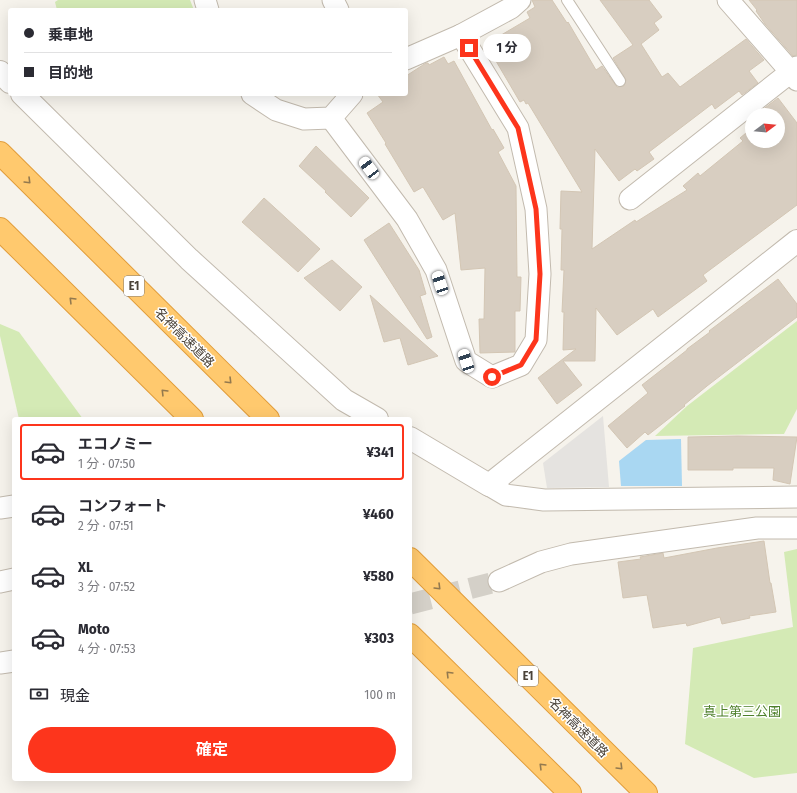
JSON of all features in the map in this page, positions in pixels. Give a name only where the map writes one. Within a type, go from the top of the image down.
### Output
[{"type":"highway","name":"名神高速道路","points":[[0,153],[266,417]]},
{"type":"highway","points":[[0,229],[190,417]]},
{"type":"highway","name":"名神高速道路","points":[[412,561],[646,793]]},
{"type":"highway","points":[[412,637],[570,793]]},
{"type":"street","points":[[408,58],[461,35],[511,8],[520,0]]},
{"type":"street","points":[[630,199],[795,73],[728,0]]},
{"type":"street","points":[[331,118],[407,219],[436,270],[466,361],[492,377],[521,365],[536,340],[540,274],[536,209],[518,128],[461,35]]},
{"type":"street","points":[[0,72],[8,80]]},
{"type":"street","points":[[24,96],[189,259],[344,400],[374,417]]},
{"type":"street","points":[[255,96],[276,110],[304,119],[331,118],[350,96]]},
{"type":"street","points":[[489,485],[797,241]]},
{"type":"street","points":[[412,439],[506,495],[544,500],[797,497]]},
{"type":"street","points":[[0,508],[12,506]]},
{"type":"street","points":[[499,581],[541,562],[571,554],[757,528],[797,528]]},
{"type":"street","points":[[0,582],[12,579]]},
{"type":"street","points":[[0,663],[12,661]]},
{"type":"lane","points":[[567,0],[620,81]]},
{"type":"green space","points":[[58,0],[190,0],[193,8],[56,8],[55,2]]},
{"type":"green space","points":[[797,321],[797,409],[784,434],[655,436],[687,406]]},
{"type":"green space","points":[[0,324],[19,332],[82,417],[19,417],[0,336]]},
{"type":"green space","name":"真上第三公園","points":[[797,549],[797,773],[754,778],[685,744],[693,648],[793,627],[784,552]]},
{"type":"shaded area","points":[[603,416],[609,487],[547,488],[543,463]]},
{"type":"water","points":[[681,439],[682,486],[621,486],[619,461],[646,440]]},
{"type":"building","points":[[532,0],[552,0],[567,23],[568,22],[596,70],[602,66],[617,87],[624,86],[626,80],[613,58],[633,45],[600,0],[649,0],[662,17],[654,23],[659,30],[641,44],[662,77],[668,73],[680,87],[746,39],[764,60],[749,71],[758,83],[742,95],[739,91],[715,109],[712,104],[649,152],[654,159],[637,171],[635,169],[619,181],[595,149],[592,249],[635,220],[636,222],[687,190],[683,186],[698,173],[700,176],[743,141],[740,138],[745,134],[745,148],[785,148],[785,108],[765,108],[778,98],[797,123],[797,205],[703,275],[707,281],[658,317],[653,309],[617,335],[596,308],[595,361],[563,361],[582,385],[557,404],[538,378],[576,349],[563,350],[564,312],[562,312],[564,270],[561,270],[561,191],[582,192],[528,103],[526,104],[524,100],[520,102],[486,44],[530,18],[527,12],[535,7]]},
{"type":"building","points":[[749,0],[797,0],[797,55],[793,56],[765,24]]},
{"type":"building","points":[[444,57],[448,64],[454,61],[492,130],[493,129],[504,148],[498,152],[516,186],[517,277],[521,277],[520,311],[515,311],[515,352],[480,353],[479,319],[484,319],[485,268],[461,270],[455,213],[443,220],[423,187],[414,192],[367,113],[383,102],[378,96],[408,96],[408,75],[426,63],[429,65]]},
{"type":"building","points":[[316,146],[369,198],[351,217],[299,166]]},
{"type":"building","points":[[264,198],[320,249],[298,272],[242,222]]},
{"type":"building","points":[[389,223],[419,270],[426,294],[420,296],[432,337],[427,339],[364,240]]},
{"type":"building","points":[[332,260],[362,287],[340,311],[304,278]]},
{"type":"building","points":[[778,279],[797,304],[797,317],[707,386],[684,405],[685,406],[648,435],[645,432],[627,448],[608,426],[648,393],[642,385],[710,332],[709,331]]},
{"type":"building","points":[[370,295],[438,356],[408,365],[400,338],[384,342]]},
{"type":"building","points":[[688,437],[797,437],[790,484],[773,480],[774,468],[688,470]]},
{"type":"building","points":[[764,541],[776,612],[749,616],[750,618],[722,624],[720,617],[687,626],[686,623],[653,628],[647,595],[623,598],[618,562],[641,559],[640,557],[663,553],[664,558]]},
{"type":"tunnel","points":[[412,603],[499,581]]},
{"type":"route","points":[[469,48],[518,128],[536,209],[540,274],[536,340],[521,365],[492,377]]}]
